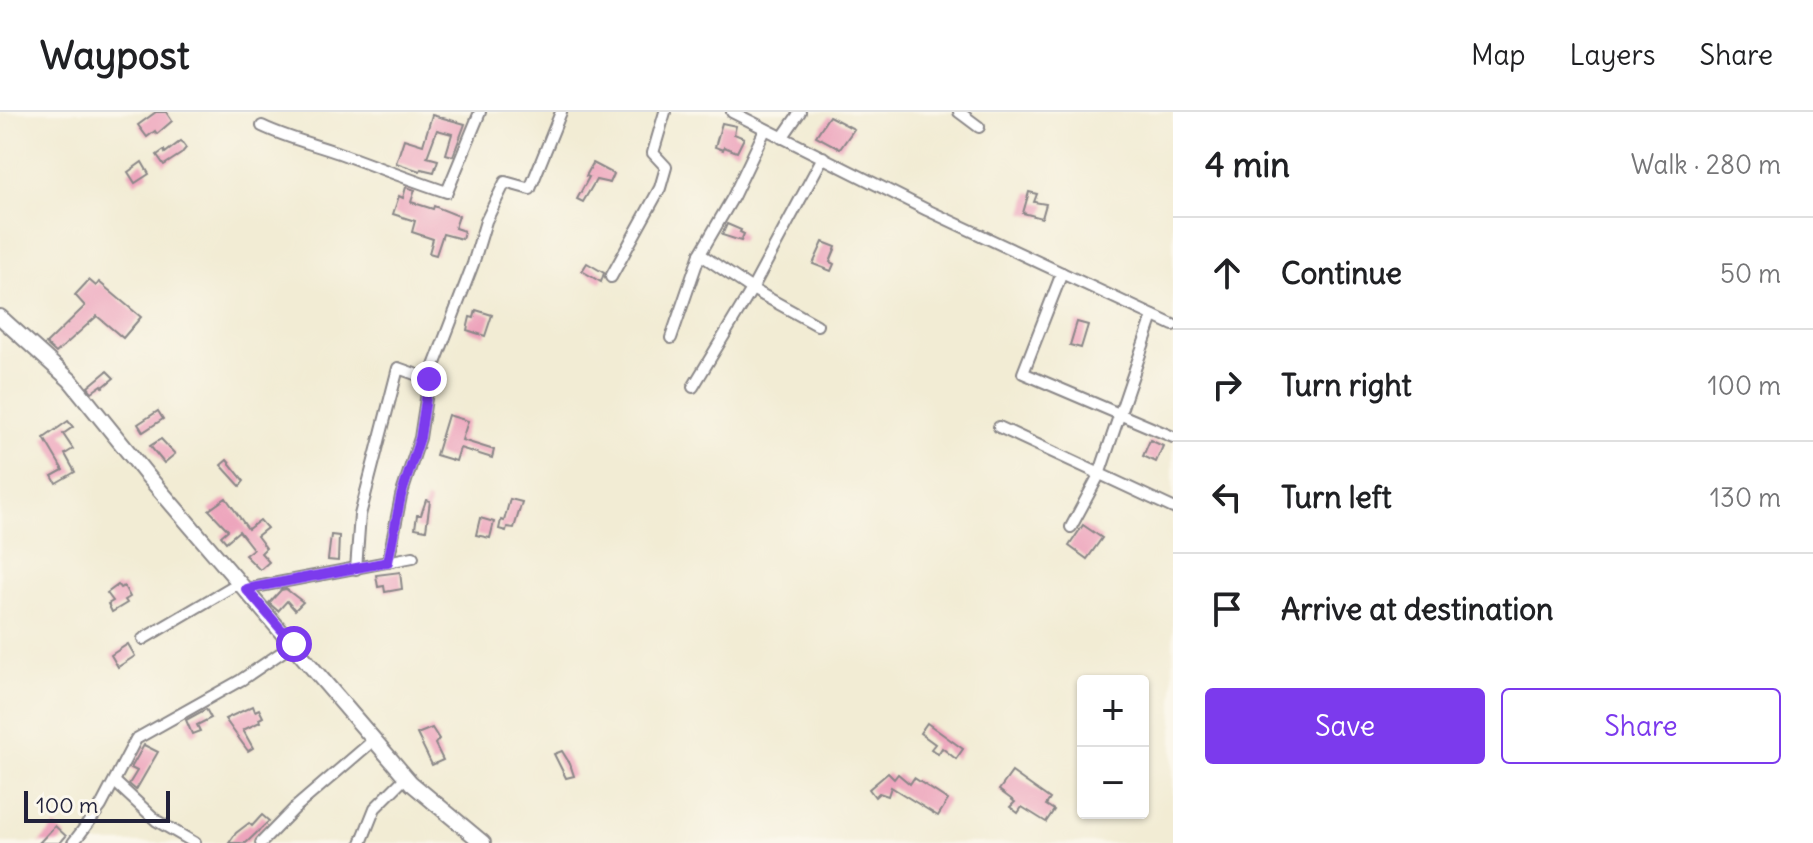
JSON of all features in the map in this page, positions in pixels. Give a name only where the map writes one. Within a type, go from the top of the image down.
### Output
[{"type":"street","points":[[262,126],[288,138],[447,192],[480,112]]},
{"type":"street","points":[[388,562],[401,496],[420,438],[429,379],[486,221],[505,182],[530,189],[561,112]]},
{"type":"street","points":[[611,277],[660,188],[666,167],[653,153],[665,112]]},
{"type":"street","points":[[732,112],[927,210],[1173,325]]},
{"type":"street","points":[[782,138],[800,112]]},
{"type":"street","points":[[959,112],[979,127]]},
{"type":"street","points":[[671,338],[700,254],[733,197],[765,130]]},
{"type":"street","points":[[693,387],[752,289],[823,157]]},
{"type":"street","points":[[700,254],[752,289],[817,325]]},
{"type":"street","points":[[1062,273],[1023,373],[1173,437]]},
{"type":"street","points":[[1071,527],[1099,475],[1153,316]]},
{"type":"street","points":[[0,317],[70,380],[146,474],[406,777],[483,843]]},
{"type":"street","points":[[356,569],[360,515],[398,368],[429,379]]},
{"type":"street","points":[[999,427],[1173,508]]},
{"type":"street","points":[[143,639],[243,585],[356,569],[413,557]]},
{"type":"street","points":[[73,843],[101,806],[136,739],[241,680],[294,644]]},
{"type":"street","points":[[261,843],[297,806],[375,739]]},
{"type":"street","points":[[361,843],[375,808],[406,777]]},
{"type":"street","points":[[115,782],[157,821],[195,843]]},
{"type":"building","points":[[156,112],[166,112],[172,121],[157,134],[155,131],[147,137],[138,125]]},
{"type":"building","points":[[432,115],[465,124],[453,156],[446,154],[452,134],[437,130],[427,157],[438,160],[434,172],[396,163],[404,139],[423,145]]},
{"type":"building","points":[[829,116],[854,129],[840,149],[816,136]]},
{"type":"building","points":[[722,123],[736,126],[734,134],[744,138],[737,152],[715,147]]},
{"type":"building","points":[[181,141],[186,148],[164,165],[157,155]]},
{"type":"building","points":[[142,162],[149,174],[135,183],[128,172]]},
{"type":"building","points":[[593,163],[614,174],[610,183],[596,180],[583,202],[577,199]]},
{"type":"building","points":[[406,187],[415,190],[411,202],[433,209],[434,206],[459,216],[455,228],[464,231],[462,239],[443,234],[436,255],[429,253],[433,239],[412,232],[415,221],[393,214],[399,196],[403,198]]},
{"type":"building","points":[[1029,192],[1037,194],[1034,202],[1046,204],[1042,218],[1023,213]]},
{"type":"building","points":[[727,224],[741,230],[744,234],[741,241],[722,235]]},
{"type":"building","points":[[823,242],[836,247],[830,262],[834,264],[831,271],[813,264]]},
{"type":"building","points":[[587,263],[604,273],[601,282],[582,271]]},
{"type":"building","points":[[89,280],[96,286],[99,282],[141,317],[123,338],[97,316],[56,353],[46,344],[85,306],[75,295]]},
{"type":"building","points":[[476,310],[492,315],[485,336],[467,330],[470,317],[474,318]]},
{"type":"building","points":[[1077,322],[1088,325],[1081,348],[1070,345]]},
{"type":"building","points":[[107,371],[114,378],[92,392],[88,387]]},
{"type":"building","points":[[158,411],[163,419],[143,432],[138,424]]},
{"type":"building","points":[[448,415],[468,421],[462,440],[494,450],[492,458],[460,448],[456,461],[436,455]]},
{"type":"building","points":[[68,421],[73,427],[63,434],[73,449],[65,454],[75,472],[56,483],[52,476],[63,470],[44,438]]},
{"type":"building","points":[[161,439],[175,454],[164,463],[150,446]]},
{"type":"building","points":[[1150,440],[1163,446],[1156,462],[1143,456]]},
{"type":"building","points":[[227,460],[244,481],[240,486],[221,465]]},
{"type":"building","points":[[226,498],[248,529],[260,520],[267,528],[257,536],[266,548],[261,553],[269,562],[260,570],[245,555],[253,549],[239,531],[226,542],[221,536],[228,530],[209,510]]},
{"type":"building","points":[[510,499],[522,502],[514,528],[507,527],[506,531],[499,529]]},
{"type":"building","points":[[426,500],[430,501],[426,530],[415,528],[417,515],[421,515]]},
{"type":"building","points":[[480,518],[494,522],[490,538],[476,535]]},
{"type":"building","points":[[1083,525],[1102,538],[1087,559],[1069,546]]},
{"type":"building","points":[[331,535],[339,536],[338,561],[328,560]]},
{"type":"building","points":[[400,572],[402,589],[385,592],[384,586],[378,587],[376,575]]},
{"type":"building","points":[[118,585],[120,588],[124,586],[130,597],[125,600],[127,603],[112,612],[108,604],[113,601],[107,593]]},
{"type":"building","points":[[286,589],[303,602],[295,610],[287,601],[278,611],[269,603],[281,590]]},
{"type":"building","points":[[128,644],[135,656],[118,667],[111,655]]},
{"type":"building","points":[[253,706],[255,711],[259,709],[263,717],[259,719],[260,722],[243,730],[253,748],[248,751],[225,719]]},
{"type":"building","points":[[206,709],[211,718],[197,725],[200,731],[192,734],[186,720]]},
{"type":"building","points":[[927,723],[963,749],[956,759],[942,748],[938,754],[931,749],[935,744],[920,733]]},
{"type":"building","points":[[432,728],[439,739],[435,744],[443,760],[432,765],[417,734]]},
{"type":"building","points":[[144,745],[158,752],[136,790],[129,784],[137,771],[131,768]]},
{"type":"building","points":[[562,751],[574,776],[566,778],[554,754]]},
{"type":"building","points":[[1012,772],[1050,799],[1046,805],[1054,810],[1046,822],[1022,807],[1018,813],[1010,807],[1015,802],[999,790]]},
{"type":"building","points":[[888,773],[894,779],[898,774],[910,784],[914,778],[948,800],[938,816],[891,787],[888,796],[879,793],[875,797],[869,789]]},
{"type":"building","points":[[262,815],[269,821],[246,843],[229,843],[236,833],[249,823],[252,826]]},
{"type":"building","points":[[55,826],[66,836],[60,843],[39,843]]},
{"type":"route","points":[[294,644],[246,589],[388,562],[401,496],[420,438],[429,379]]}]
